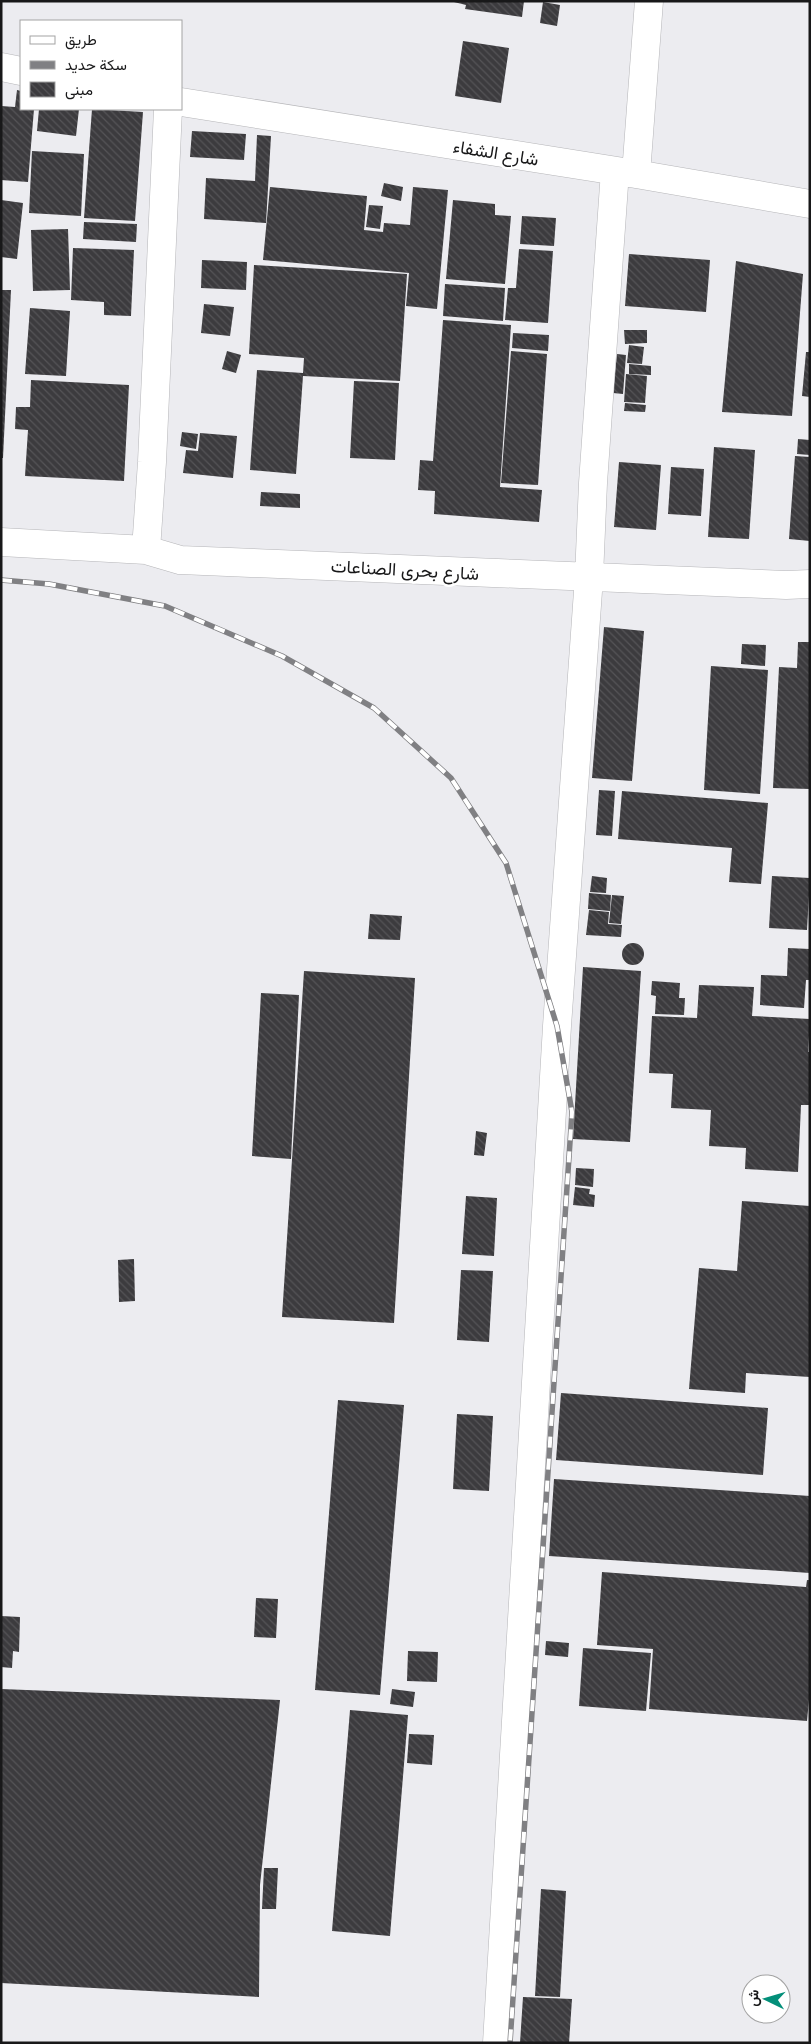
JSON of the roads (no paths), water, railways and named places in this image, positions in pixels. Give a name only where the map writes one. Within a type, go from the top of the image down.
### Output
[{"type":"street","points":[[497,2043],[556,1046],[589,577],[593,483],[625,172],[649,1]]},
{"type":"street","points":[[1,67],[20,70]]},
{"type":"street","name":"شارع الشفاء","points":[[182,102],[625,172],[810,204]]},
{"type":"street","points":[[146,550],[153,452],[168,110]]},
{"type":"street","name":"شارع بحرى الصناعات","points":[[1,542],[146,550],[180,560],[786,585],[810,584]]},
{"type":"railway","points":[[1,580],[49,584],[165,606],[282,656],[374,708],[451,778],[506,863],[557,1026],[572,1112],[510,2043]]}]
